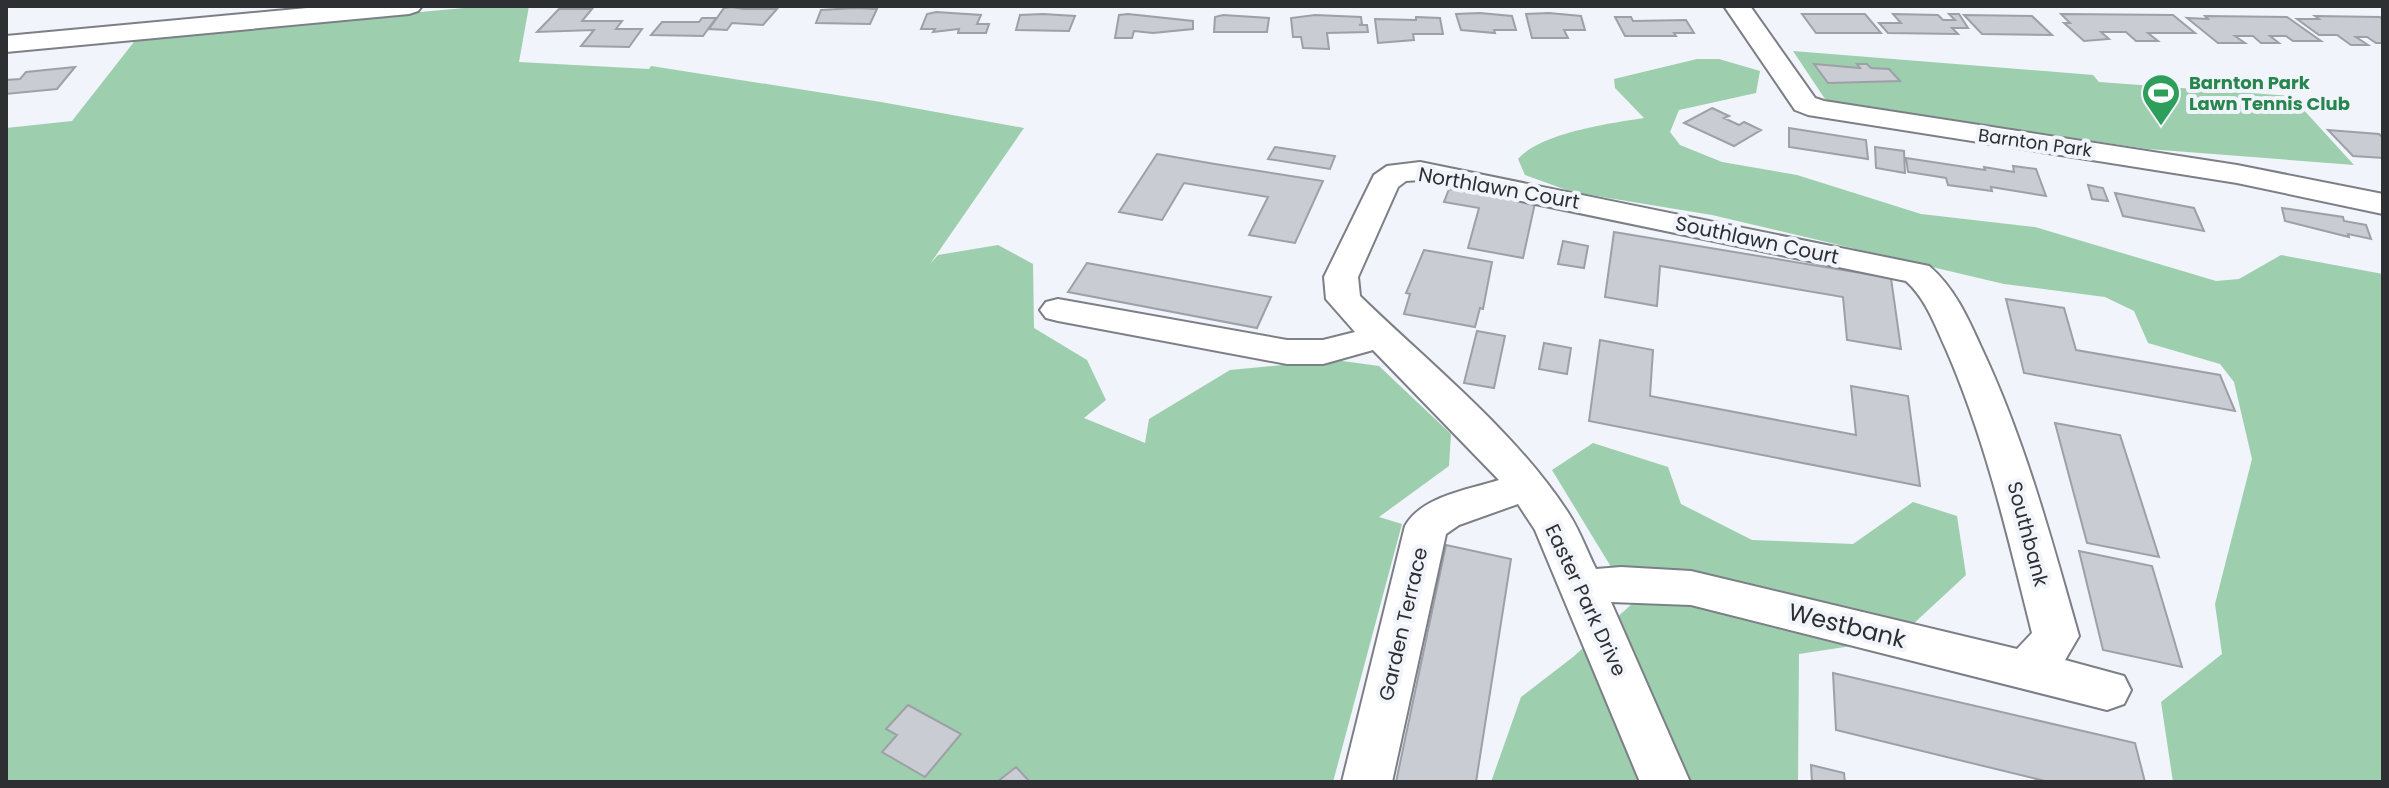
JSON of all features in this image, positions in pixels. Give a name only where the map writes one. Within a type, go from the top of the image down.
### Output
[{"type":"street","points":[[6,44],[409,6]]},
{"type":"street","name":"Barnton Park","points":[[1737,6],[1805,104],[1818,109],[2237,174],[2383,204]]},
{"type":"street","name":"Northlawn Court","points":[[1343,299],[1341,277],[1385,182],[1398,173],[1420,171],[1598,207]]},
{"type":"street","name":"Southlawn Court","points":[[1598,207],[1917,273],[1934,287],[1983,387]]},
{"type":"street","name":"Easter Park Drive","points":[[1343,299],[1497,451],[1527,486],[1554,525],[1665,782]]},
{"type":"street","points":[[1058,310],[1102,329],[1287,352],[1323,352],[1381,336]]},
{"type":"street","name":"Southbank","points":[[1983,387],[2014,479],[2056,636],[2043,654],[2024,670]]},
{"type":"street","name":"Garden Terrace","points":[[1367,782],[1426,526],[1444,514],[1527,486]]},
{"type":"street","name":"Westbank","points":[[1583,587],[1621,584],[1691,588],[2107,690]]},
{"type":"green space","points":[[486,6],[529,6],[519,62],[649,69],[651,66],[1024,128],[930,264],[938,255],[998,245],[1033,264],[1034,328],[1087,360],[1106,400],[1084,418],[1145,443],[1149,419],[1230,370],[1335,360],[1379,366],[1451,434],[1449,466],[1379,517],[1402,524],[1333,782],[6,782],[6,128],[72,121],[137,38]]},
{"type":"green space","name":"Barnton Park Lawn Tennis Club","points":[[1793,51],[2093,75],[2099,82],[2291,96],[2354,165],[2148,149],[1832,102],[1825,99]]},
{"type":"green space","points":[[1697,59],[1719,59],[1760,71],[1756,93],[1679,110],[1670,132],[1680,145],[1722,162],[1797,175],[1921,214],[2035,227],[2216,281],[2239,279],[2281,255],[2383,274],[2383,782],[2173,782],[2161,702],[2222,654],[2215,604],[2252,459],[2234,382],[2220,364],[2148,343],[2134,311],[2105,297],[2004,284],[1712,215],[1572,192],[1525,175],[1518,159],[1542,142],[1577,131],[1644,118],[1615,88],[1614,79]]},
{"type":"green space","points":[[1593,443],[1668,467],[1681,504],[1752,540],[1853,544],[1913,502],[1957,516],[1966,575],[1897,639],[1799,654],[1798,782],[1491,782],[1521,697],[1573,657],[1633,603],[1552,470]]},
{"type":"building","points":[[724,8],[777,9],[763,25],[732,23],[727,30],[709,29]]},
{"type":"building","points":[[559,9],[592,9],[582,21],[622,21],[616,29],[642,29],[629,47],[581,46],[594,30],[537,32]]},
{"type":"building","points":[[877,9],[870,24],[816,23],[821,10]]},
{"type":"building","points":[[927,14],[981,15],[977,24],[989,24],[986,33],[921,29]]},
{"type":"building","points":[[1456,14],[1512,16],[1516,30],[1494,30],[1495,33],[1461,30]]},
{"type":"building","points":[[1526,14],[1581,16],[1585,30],[1564,30],[1568,38],[1532,38]]},
{"type":"building","points":[[1802,14],[1865,14],[1881,33],[1816,33]]},
{"type":"building","points":[[1893,14],[1938,15],[1943,20],[1955,20],[1949,14],[1959,14],[1968,28],[1952,28],[1958,34],[1888,33],[1879,23],[1901,23]]},
{"type":"building","points":[[2061,14],[2173,15],[2195,33],[2148,33],[2158,41],[2136,41],[2126,32],[2101,32],[2109,39],[2084,41],[2064,23],[2070,23]]},
{"type":"building","points":[[1020,15],[1075,16],[1069,31],[1016,30]]},
{"type":"building","points":[[1119,15],[1193,21],[1193,29],[1153,33],[1134,31],[1132,38],[1115,38]]},
{"type":"building","points":[[1315,15],[1361,17],[1362,24],[1359,25],[1367,25],[1368,32],[1327,33],[1329,49],[1303,48],[1301,37],[1293,37],[1291,18]]},
{"type":"building","points":[[1964,15],[2032,16],[2052,35],[1982,34]]},
{"type":"building","points":[[2205,16],[2287,17],[2321,41],[2293,41],[2286,36],[2270,36],[2279,43],[2261,43],[2253,36],[2235,36],[2245,43],[2218,43],[2187,18],[2208,19]]},
{"type":"building","points":[[2315,16],[2380,17],[2383,20],[2383,43],[2356,37],[2368,45],[2351,45],[2337,35],[2319,35],[2297,19],[2319,19]]},
{"type":"building","points":[[1215,17],[1269,18],[1267,32],[1214,32]]},
{"type":"building","points":[[1416,17],[1440,18],[1443,34],[1413,34],[1414,40],[1378,43],[1375,19],[1416,20]]},
{"type":"building","points":[[1615,17],[1631,17],[1633,21],[1686,20],[1694,33],[1625,36]]},
{"type":"building","points":[[702,18],[716,18],[703,36],[651,35],[662,22],[699,22]]},
{"type":"building","points":[[1814,64],[1860,68],[1857,64],[1867,64],[1871,68],[1889,69],[1900,81],[1828,83]]},
{"type":"building","points":[[75,67],[57,89],[6,94],[6,80],[20,79],[26,72]]},
{"type":"building","points":[[1712,108],[1739,125],[1744,122],[1761,130],[1734,146],[1684,123]]},
{"type":"building","points":[[1789,128],[1866,140],[1868,159],[1789,147]]},
{"type":"building","points":[[2328,130],[2379,134],[2383,138],[2383,158],[2353,156]]},
{"type":"building","points":[[1275,147],[1335,156],[1330,169],[1268,159]]},
{"type":"building","points":[[1875,147],[1904,151],[1905,173],[1876,168]]},
{"type":"building","points":[[1157,154],[1323,181],[1295,243],[1249,235],[1268,197],[1184,183],[1162,220],[1119,212]]},
{"type":"building","points":[[1906,158],[1985,170],[1984,167],[2014,172],[2013,166],[2036,169],[2046,196],[1991,187],[1992,191],[1948,185],[1946,178],[1908,172]]},
{"type":"building","points":[[2088,185],[2103,188],[2108,201],[2092,199]]},
{"type":"building","points":[[1449,189],[1535,203],[1523,258],[1468,248],[1479,208],[1444,202]]},
{"type":"building","points":[[2115,193],[2194,208],[2204,231],[2123,216]]},
{"type":"building","points":[[2282,208],[2343,217],[2344,221],[2366,225],[2371,239],[2348,234],[2349,237],[2285,221]]},
{"type":"building","points":[[1614,232],[1891,278],[1901,349],[1847,340],[1843,297],[1660,266],[1657,306],[1605,297]]},
{"type":"building","points":[[1563,241],[1588,246],[1584,268],[1558,264]]},
{"type":"building","points":[[1424,250],[1492,262],[1483,309],[1480,308],[1475,327],[1404,314],[1410,294],[1406,293]]},
{"type":"building","points":[[1087,263],[1271,297],[1257,328],[1068,292]]},
{"type":"building","points":[[2006,299],[2064,308],[2076,350],[2220,375],[2235,411],[2024,373]]},
{"type":"building","points":[[1477,331],[1505,336],[1494,388],[1464,383]]},
{"type":"building","points":[[1600,340],[1653,350],[1650,396],[1856,435],[1851,386],[1908,396],[1920,486],[1589,421]]},
{"type":"building","points":[[1544,343],[1571,348],[1567,374],[1539,369]]},
{"type":"building","points":[[2055,423],[2120,435],[2159,557],[2087,543]]},
{"type":"building","points":[[1446,545],[1511,559],[1476,782],[1396,782]]},
{"type":"building","points":[[2079,551],[2152,566],[2182,667],[2103,650]]},
{"type":"building","points":[[1833,673],[2135,743],[2145,782],[2049,782],[1836,730]]},
{"type":"building","points":[[908,705],[961,734],[925,777],[882,752],[897,735],[886,729]]},
{"type":"building","points":[[1811,765],[1844,773],[1845,782],[1812,782]]},
{"type":"building","points":[[1016,767],[1030,782],[997,782]]},
{"type":"place","name":"Barnton Park Lawn Tennis Club","points":[[2161,127]]}]
